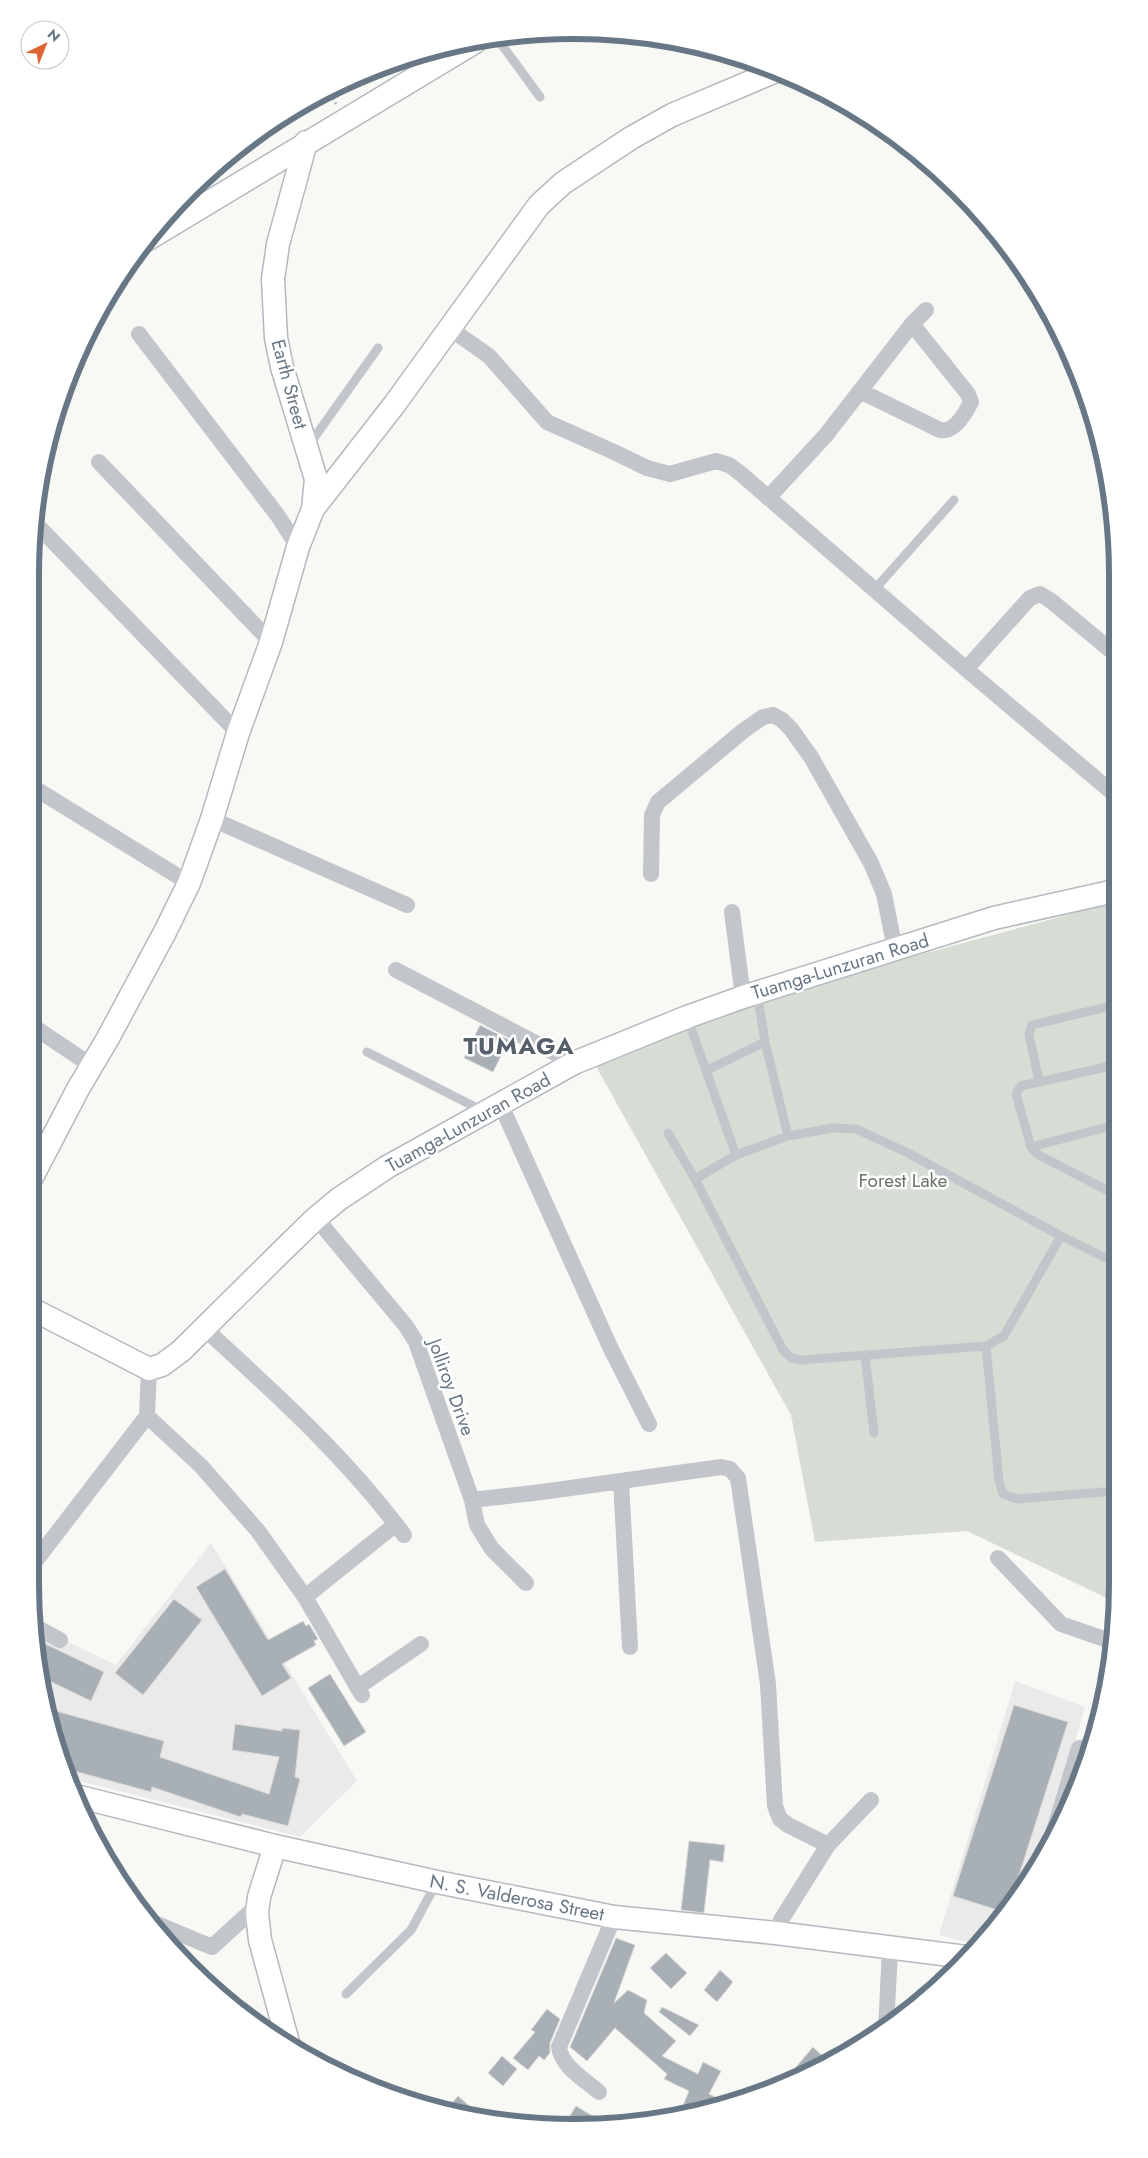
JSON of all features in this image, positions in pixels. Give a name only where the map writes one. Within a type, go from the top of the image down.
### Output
[{"type":"main road","points":[[166,228],[457,52]]},
{"type":"main road","points":[[39,1164],[157,948],[189,883],[212,819],[238,733],[271,642],[298,548],[313,509],[394,405],[540,205],[563,183],[631,138],[672,115],[767,75]]},
{"type":"main road","name":"Earth Street","points":[[306,142],[278,244],[273,278],[276,338],[282,367],[308,447],[316,479],[313,509]]},
{"type":"main road","name":"Tuamga-Lunzuran Road","points":[[149,1369],[162,1365],[181,1351],[316,1218],[340,1199],[386,1167],[574,1063],[687,1017],[750,994],[994,918],[1109,892]]},
{"type":"main road","points":[[39,1313],[149,1369]]},
{"type":"main road","name":"N. S. Valderosa Street","points":[[83,1798],[275,1846],[438,1882],[614,1916],[776,1933],[957,1957]]},
{"type":"main road","points":[[275,1846],[257,1913],[260,1940],[286,2035]]},
{"type":"street","points":[[768,498],[826,435],[912,324],[926,310]]},
{"type":"street","points":[[860,391],[940,430],[947,431],[952,428],[968,408],[971,402],[968,394],[912,324]]},
{"type":"street","points":[[449,328],[489,356],[547,422],[654,470],[670,474],[716,461],[729,465],[1109,790]]},
{"type":"street","points":[[139,334],[278,516],[298,548]]},
{"type":"street","points":[[99,462],[271,642]]},
{"type":"street","points":[[41,529],[238,733]]},
{"type":"street","points":[[966,669],[1030,598],[1040,594],[1050,600],[1109,649]]},
{"type":"street","points":[[651,874],[652,815],[658,802],[743,731],[763,717],[773,715],[782,720],[791,729],[811,757],[871,863],[884,894],[895,949]]},
{"type":"street","points":[[39,791],[189,883]]},
{"type":"street","points":[[212,819],[407,905]]},
{"type":"street","points":[[732,912],[750,994]]},
{"type":"street","points":[[396,970],[574,1063]]},
{"type":"street","points":[[39,1030],[92,1066]]},
{"type":"street","points":[[492,1108],[649,1424]]},
{"type":"street","name":"Jolliroy Drive","points":[[316,1218],[406,1326],[416,1342],[472,1500],[477,1525],[492,1549],[526,1583]]},
{"type":"street","points":[[204,1328],[329,1445],[400,1530],[305,1597]]},
{"type":"street","points":[[39,1556],[146,1416],[149,1369]]},
{"type":"street","points":[[146,1416],[207,1473],[258,1531],[305,1597],[360,1691],[420,1644]]},
{"type":"street","points":[[472,1500],[721,1467],[730,1469],[738,1478],[768,1684],[775,1806],[780,1819],[788,1825],[828,1845]]},
{"type":"street","points":[[621,1481],[630,1647]]},
{"type":"street","points":[[998,1558],[1061,1624],[1106,1640]]},
{"type":"street","points":[[41,1630],[60,1640]]},
{"type":"street","points":[[1062,1804],[1079,1748]]},
{"type":"street","points":[[776,1933],[828,1845],[871,1800]]},
{"type":"street","points":[[163,1927],[212,1947],[259,1901]]},
{"type":"street","points":[[599,2092],[571,2069],[561,2057],[559,2047],[614,1916]]},
{"type":"street","points":[[887,2018],[890,1949]]},
{"type":"lane","points":[[501,44],[540,97]]},
{"type":"lane","points":[[308,447],[378,348]]},
{"type":"lane","points":[[874,589],[954,500]]},
{"type":"lane","points":[[750,994],[766,1042],[788,1136]]},
{"type":"lane","points":[[1039,1082],[1029,1034],[1032,1025],[1109,1006]]},
{"type":"lane","points":[[687,1017],[736,1155]]},
{"type":"lane","points":[[707,1070],[766,1042]]},
{"type":"lane","points":[[367,1052],[492,1108]]},
{"type":"lane","points":[[1109,1066],[1021,1086],[1016,1094],[1031,1147],[1044,1159],[1109,1192]]},
{"type":"lane","points":[[1031,1147],[1109,1127]]},
{"type":"lane","points":[[695,1179],[736,1155],[788,1136],[833,1128],[856,1129],[908,1153],[1061,1236],[1109,1260]]},
{"type":"lane","points":[[668,1133],[695,1179],[783,1350],[791,1358],[801,1360],[986,1346],[1004,1336],[1061,1236]]},
{"type":"lane","points":[[986,1346],[999,1482],[1002,1494],[1017,1499],[1109,1492]]},
{"type":"lane","points":[[865,1355],[874,1433]]},
{"type":"lane","points":[[346,1994],[411,1930],[438,1882]]},
{"type":"shaded area","points":[[211,1543],[357,1781],[300,1837],[76,1780],[57,1723],[43,1654],[41,1628],[116,1665]]},
{"type":"shaded area","points":[[1015,1681],[1085,1707],[1048,1832],[1038,1852],[999,1910],[970,1943],[939,1935]]},
{"type":"green space","name":"Forest Lake","points":[[1109,904],[1109,1599],[967,1531],[815,1542],[791,1415],[593,1061],[763,997]]},
{"type":"building","points":[[480,1025],[509,1040],[493,1072],[464,1058]]},
{"type":"building","points":[[225,1569],[268,1640],[303,1621],[306,1626],[309,1624],[318,1639],[314,1641],[316,1645],[282,1664],[291,1678],[262,1696],[196,1587]]},
{"type":"building","points":[[174,1599],[202,1620],[143,1695],[115,1673]]},
{"type":"building","points":[[42,1642],[104,1672],[91,1701],[48,1680]]},
{"type":"building","points":[[330,1674],[366,1732],[344,1746],[308,1688]]},
{"type":"building","points":[[1014,1705],[1068,1722],[1016,1886],[999,1910],[953,1896]]},
{"type":"building","points":[[54,1711],[164,1741],[160,1757],[269,1794],[279,1757],[232,1750],[235,1724],[282,1731],[282,1728],[300,1730],[295,1777],[300,1779],[288,1826],[242,1814],[241,1817],[152,1787],[151,1792],[72,1771]]},
{"type":"building","points":[[689,1841],[725,1845],[723,1862],[710,1860],[704,1913],[681,1910]]},
{"type":"building","points":[[616,1938],[635,1945],[614,2003],[628,1990],[647,2000],[644,2013],[676,2041],[662,2056],[698,2074],[703,2062],[721,2071],[709,2094],[720,2099],[682,2108],[689,2091],[664,2079],[667,2074],[615,2028],[587,2061],[570,2047]]},
{"type":"building","points":[[666,1953],[687,1973],[671,1989],[650,1968]]},
{"type":"building","points":[[720,1970],[733,1982],[717,2002],[704,1990]]},
{"type":"building","points":[[662,2007],[699,2025],[690,2036],[659,2012]]},
{"type":"building","points":[[547,2009],[560,2019],[550,2043],[550,2053],[544,2060],[539,2056],[528,2070],[513,2058],[535,2032],[531,2030]]},
{"type":"building","points":[[813,2047],[824,2057],[799,2070],[796,2067]]},
{"type":"building","points":[[502,2056],[517,2069],[503,2086],[488,2073]]},
{"type":"building","points":[[458,2096],[473,2110],[470,2109],[451,2105]]},
{"type":"building","points":[[576,2106],[597,2118],[574,2119],[568,2119]]},
{"type":"district","name":"TUMAGA","points":[[519,1046]]}]
